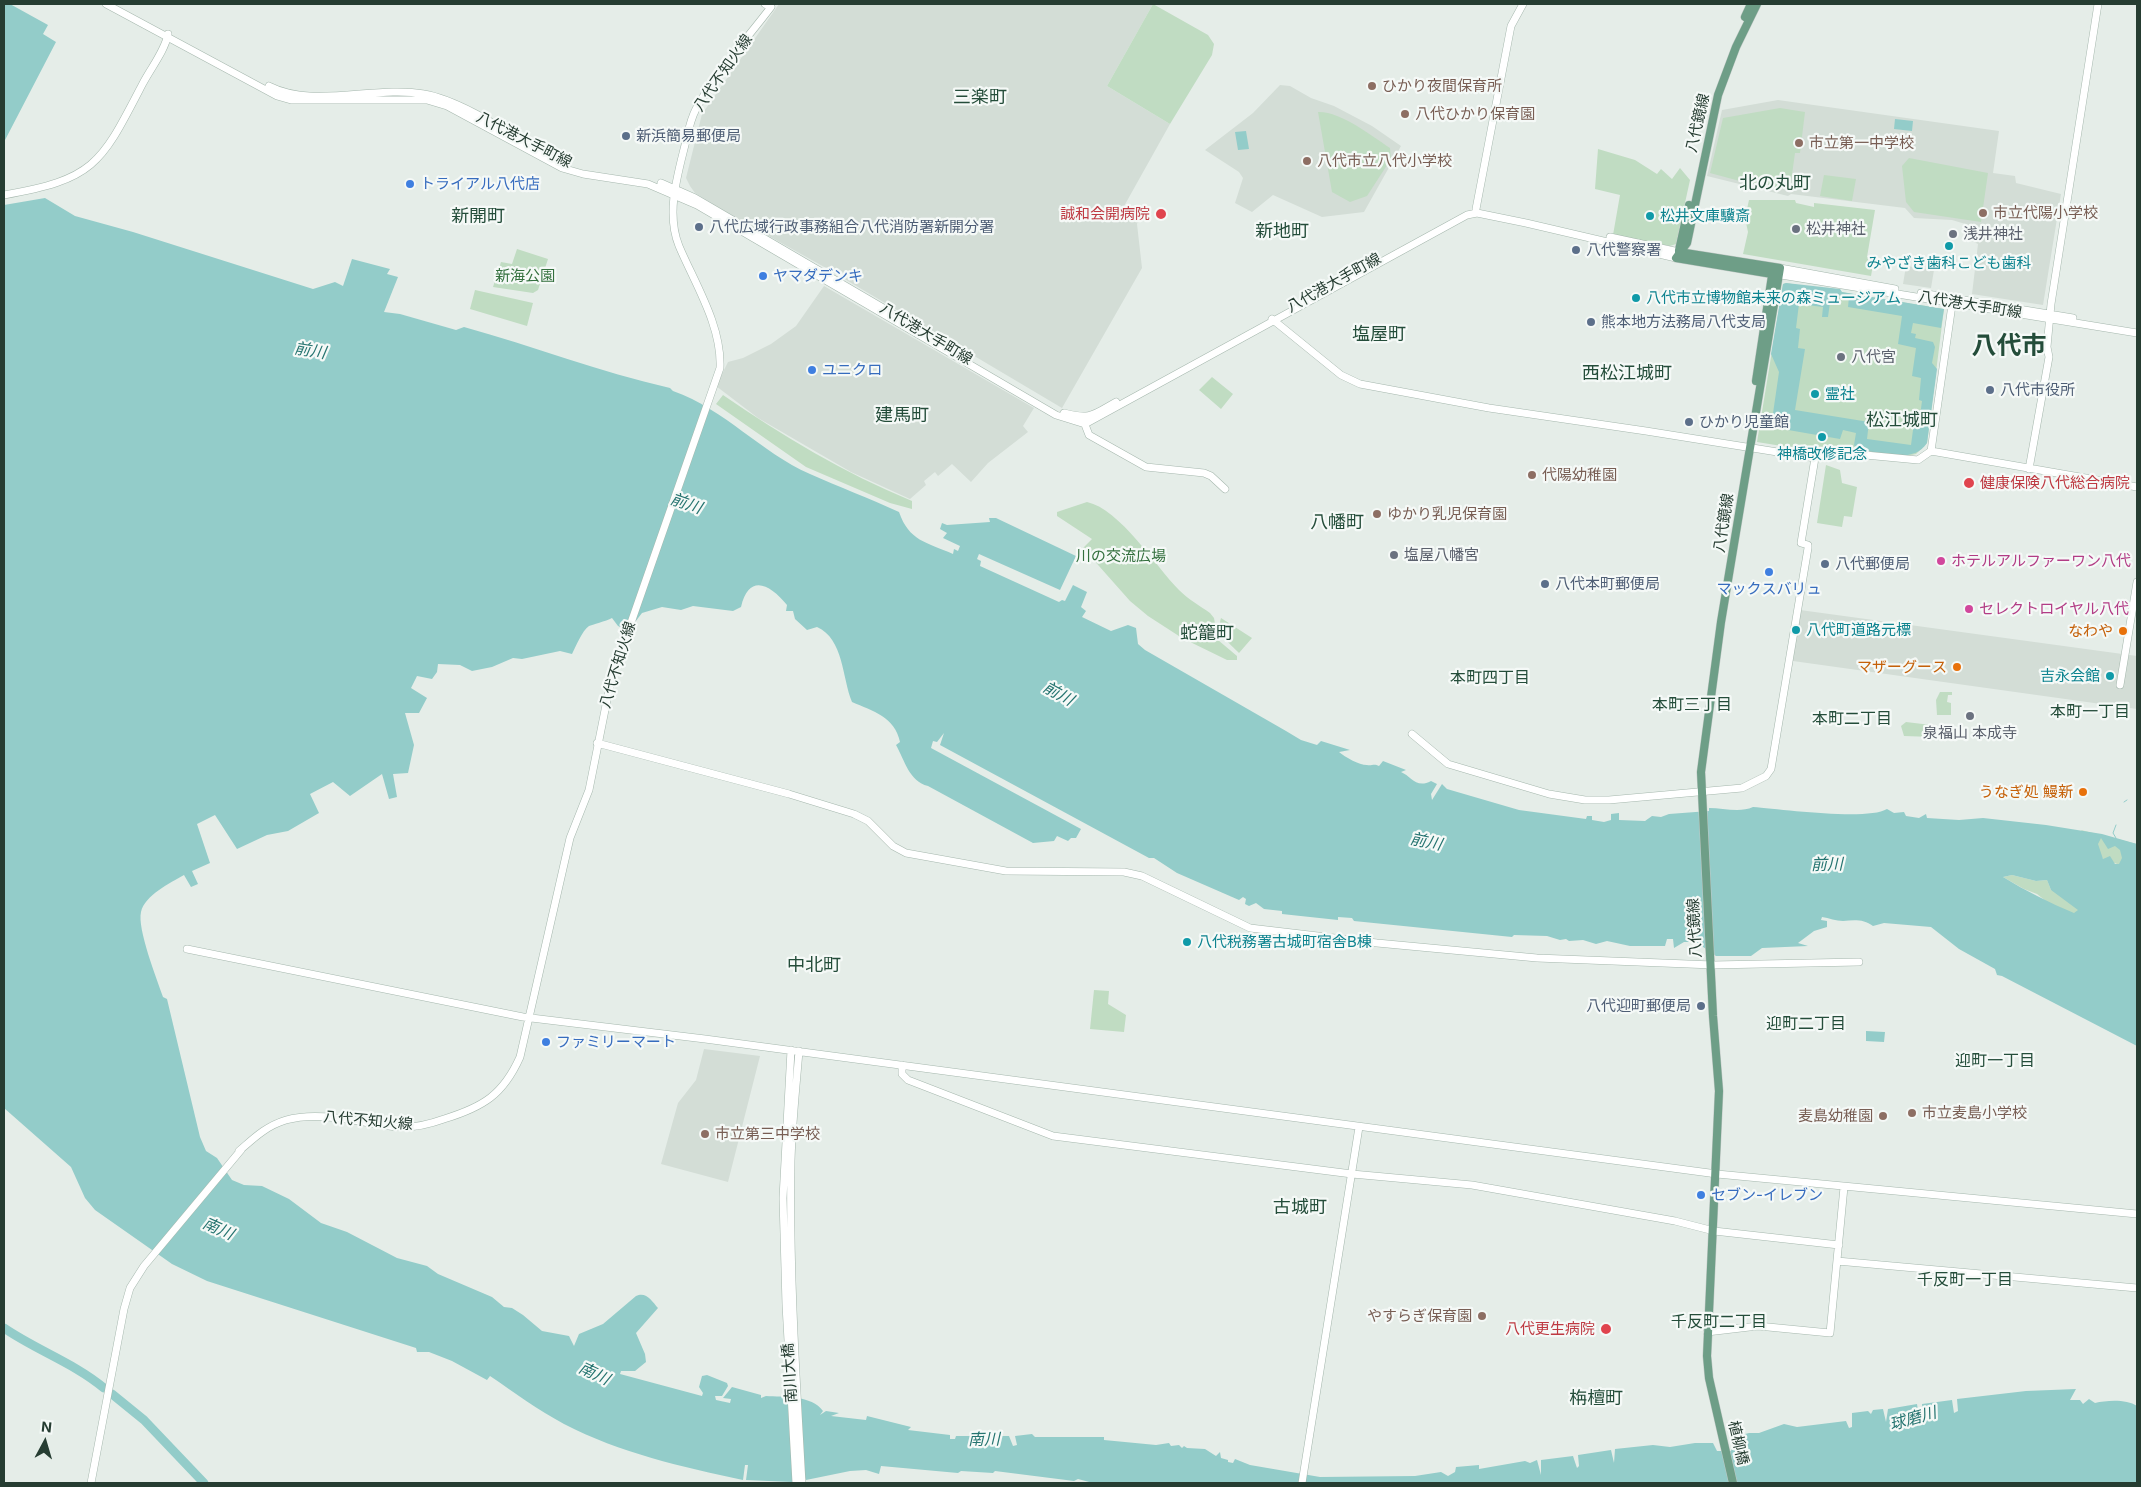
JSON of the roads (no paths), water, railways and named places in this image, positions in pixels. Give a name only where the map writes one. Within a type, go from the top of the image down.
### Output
[{"type":"main road","name":"八代鏡線","points":[[1677,255],[1713,96],[1732,45],[1751,4]]},
{"type":"main road","name":"八代鏡線","points":[[1677,255],[1687,243],[1718,95],[1736,47],[1757,4]]},
{"type":"main road","points":[[1677,255],[1776,271]]},
{"type":"main road","name":"八代鏡線","points":[[1716,1409],[1707,1364],[1707,1332],[1717,1174],[1719,1091],[1710,962],[1702,762],[1717,652],[1776,271]]},
{"type":"main road","name":"植柳橋","points":[[1716,1409],[1732,1483]]},
{"type":"street","points":[[106,4],[168,34]]},
{"type":"street","points":[[117,4],[168,34]]},
{"type":"street","points":[[1523,4],[1511,26],[1476,209],[1677,255]]},
{"type":"street","points":[[2030,469],[2049,357],[2047,347],[2050,316],[2098,4]]},
{"type":"street","name":"八代不知火線","points":[[91,1483],[124,1309],[130,1288],[144,1266],[241,1148],[271,1125],[296,1118],[330,1118],[409,1127],[432,1123],[469,1111],[494,1096],[508,1079],[520,1057],[570,838],[589,790],[607,692],[720,368],[719,347],[714,328],[678,243],[674,222],[675,192],[695,111],[712,83],[769,5]]},
{"type":"street","points":[[4,195],[62,182],[88,169],[103,154],[115,137],[168,34]]},
{"type":"street","name":"八代港大手町線","points":[[168,34],[280,92],[310,95],[424,94],[452,103],[564,163],[584,170],[649,180],[675,192],[695,198],[921,329],[1061,413],[1084,421],[1467,215],[1476,213],[1677,255]]},
{"type":"street","name":"八代港大手町線","points":[[1272,319],[1465,210],[1476,209]]},
{"type":"street","name":"八代港大手町線","points":[[1776,271],[2137,329]]},
{"type":"street","points":[[1931,451],[1953,300]]},
{"type":"street","name":"八代港大手町線","points":[[2050,316],[2137,333]]},
{"type":"street","points":[[1272,319],[1341,375],[1360,384],[1456,403],[1815,458],[1844,453],[1918,460],[1931,451],[2137,487]]},
{"type":"street","points":[[1084,421],[1089,434],[1146,467],[1204,473],[1217,481],[1225,489]]},
{"type":"street","points":[[1412,734],[1448,764],[1549,794],[1585,800],[1702,794],[1742,788],[1770,773],[1808,548],[1808,545],[1802,543],[1815,458]]},
{"type":"street","points":[[2120,685],[2137,582]]},
{"type":"street","points":[[598,743],[789,794],[854,814],[868,821],[893,846],[906,854],[1006,872],[1130,873],[1156,883],[1250,928],[1500,956],[1710,962],[1859,962]]},
{"type":"street","points":[[187,948],[530,1018],[902,1065],[1717,1174],[2137,1214]]},
{"type":"street","points":[[792,1365],[791,1180],[795,1051]]},
{"type":"street","name":"南川大橋","points":[[795,1051],[784,1174],[785,1263],[802,1483]]},
{"type":"street","points":[[902,1065],[902,1074],[908,1080],[1053,1136],[1352,1174],[1472,1185],[1675,1221],[1714,1231],[1839,1245]]},
{"type":"street","points":[[1302,1483],[1359,1127]]},
{"type":"street","points":[[1707,1332],[1758,1326],[1830,1333],[1844,1187]]},
{"type":"street","points":[[1837,1261],[2137,1288]]},
{"type":"street","name":"南川大橋","points":[[792,1365],[796,1483]]},
{"type":"water","points":[[4,4],[10,4],[48,25],[43,34],[56,42],[4,142]]},
{"type":"water","points":[[1895,119],[1913,121],[1912,131],[1894,129]]},
{"type":"water","points":[[1246,131],[1249,149],[1238,150],[1235,132]]},
{"type":"water","points":[[45,198],[75,216],[133,232],[313,289],[335,282],[343,286],[352,259],[390,269],[387,274],[398,277],[384,312],[400,314],[456,330],[464,327],[644,382],[670,388],[710,409],[792,465],[899,512],[903,522],[913,535],[953,554],[954,549],[958,551],[960,546],[943,538],[947,533],[940,529],[942,523],[947,525],[990,522],[989,518],[996,518],[1076,556],[1060,590],[979,554],[977,559],[981,561],[980,566],[1059,602],[1065,601],[1073,585],[1087,592],[1081,607],[1086,611],[1082,617],[1111,631],[1128,625],[1136,628],[1138,644],[1145,650],[1301,740],[1317,745],[1321,741],[1350,750],[1339,752],[1364,765],[1379,766],[1383,761],[1406,770],[1401,772],[1418,783],[1431,781],[1437,784],[1431,794],[1432,800],[1442,784],[1447,789],[1519,810],[1586,819],[1587,816],[1592,816],[1592,820],[1604,822],[1611,820],[1611,814],[1619,813],[1619,820],[1645,821],[1652,816],[1661,817],[1669,814],[1709,811],[1709,808],[1737,810],[1753,807],[1843,814],[1862,814],[1887,809],[1894,813],[1904,812],[1906,816],[1919,818],[1926,814],[1927,818],[1959,820],[1983,818],[2046,825],[2102,834],[2137,844],[2137,1046],[1997,975],[1995,969],[1959,949],[1931,927],[1884,923],[1873,926],[1862,921],[1840,921],[1822,917],[1821,920],[1827,921],[1827,927],[1814,931],[1798,943],[1808,946],[1762,948],[1751,956],[1716,956],[1696,942],[1684,942],[1674,948],[1673,939],[1667,939],[1665,946],[1630,946],[1607,941],[1596,944],[1583,940],[1560,940],[1547,936],[1514,935],[1512,937],[1354,921],[1352,918],[1338,917],[1338,920],[1282,914],[1282,911],[1264,909],[1256,903],[1249,906],[1245,904],[1246,899],[1243,897],[1239,900],[1177,873],[1154,858],[1149,858],[940,745],[944,733],[937,742],[933,741],[931,748],[1081,829],[1076,838],[1071,838],[1068,841],[1057,836],[1054,841],[1033,843],[916,780],[905,764],[896,745],[900,742],[893,726],[882,716],[852,702],[841,660],[832,640],[817,627],[807,630],[795,619],[793,611],[786,611],[787,605],[774,592],[761,585],[755,586],[749,589],[741,607],[733,611],[693,606],[681,610],[662,607],[642,613],[632,626],[625,629],[618,626],[612,618],[589,626],[586,628],[572,654],[560,651],[522,659],[513,658],[492,667],[472,671],[460,665],[438,664],[437,672],[432,679],[417,676],[411,688],[427,698],[419,713],[405,713],[414,745],[408,773],[393,774],[397,797],[389,799],[382,774],[350,796],[333,782],[310,794],[319,813],[288,831],[267,835],[237,849],[215,815],[197,824],[210,863],[192,871],[198,884],[191,887],[184,875],[165,886],[147,900],[141,912],[141,920],[152,967],[163,997],[167,999],[200,1137],[206,1151],[217,1158],[232,1180],[244,1185],[262,1186],[289,1199],[321,1223],[347,1232],[397,1258],[427,1266],[438,1274],[492,1297],[504,1307],[512,1308],[523,1315],[542,1331],[569,1336],[574,1346],[579,1334],[603,1324],[636,1296],[646,1296],[658,1308],[636,1333],[645,1354],[646,1362],[635,1371],[621,1371],[620,1374],[702,1396],[703,1393],[699,1387],[702,1376],[707,1375],[727,1383],[728,1386],[722,1396],[715,1396],[716,1400],[730,1403],[731,1399],[723,1398],[732,1387],[761,1395],[761,1398],[766,1396],[805,1399],[823,1411],[820,1415],[826,1411],[839,1413],[831,1416],[866,1420],[867,1416],[911,1427],[908,1430],[950,1435],[950,1439],[955,1439],[956,1436],[1009,1436],[1013,1446],[1017,1445],[1015,1436],[1032,1434],[1035,1437],[1104,1437],[1104,1440],[1156,1445],[1169,1443],[1171,1446],[1179,1445],[1182,1448],[1184,1446],[1187,1448],[1205,1449],[1216,1456],[1220,1452],[1221,1458],[1228,1460],[1228,1462],[1233,1463],[1235,1459],[1250,1465],[1320,1477],[1415,1476],[1441,1472],[1448,1476],[1455,1472],[1456,1467],[1479,1465],[1479,1469],[1525,1461],[1530,1463],[1537,1460],[1541,1475],[1541,1460],[1573,1456],[1577,1468],[1579,1466],[1578,1455],[1611,1450],[1614,1463],[1615,1449],[1653,1445],[1670,1447],[1695,1443],[1713,1443],[1717,1451],[1731,1451],[1734,1443],[1733,1437],[1749,1433],[1759,1433],[1784,1424],[1797,1427],[1846,1421],[1849,1428],[1852,1427],[1852,1413],[1868,1411],[1871,1414],[1873,1410],[1883,1409],[1886,1422],[1888,1409],[1917,1404],[1919,1417],[1923,1414],[1922,1404],[1952,1400],[1954,1413],[1958,1411],[1957,1399],[2026,1391],[2076,1389],[2070,1400],[2080,1400],[2083,1404],[2089,1399],[2095,1403],[2117,1401],[2128,1402],[2137,1406],[2137,1483],[1093,1483],[1078,1479],[1074,1481],[995,1471],[993,1473],[961,1471],[958,1473],[881,1466],[879,1474],[866,1470],[850,1471],[806,1480],[805,1478],[792,1482],[746,1480],[748,1465],[745,1465],[743,1480],[674,1464],[607,1443],[554,1419],[490,1376],[487,1380],[452,1361],[429,1352],[417,1352],[416,1348],[207,1281],[172,1264],[95,1210],[85,1198],[71,1167],[4,1108],[4,205]],"holes":[[[2101,838],[2108,849],[2115,846],[2120,850],[2122,858],[2119,864],[2115,864],[2110,856],[2103,859],[2098,844]],[[2012,875],[2036,881],[2047,880],[2051,890],[2078,910],[2074,913],[2029,892],[2003,877]]]},
{"type":"water","points":[[1783,284],[1840,289],[1842,292],[1944,309],[1941,328],[1913,323],[1911,333],[1916,334],[1915,338],[1933,342],[1935,347],[1932,363],[1937,369],[1927,443],[1921,450],[1913,454],[1904,455],[1884,454],[1856,449],[1854,445],[1856,433],[1843,430],[1840,439],[1771,427],[1779,372],[1771,354]],"holes":[[[1831,295],[1849,297],[1848,307],[1902,316],[1898,344],[1916,348],[1912,376],[1921,378],[1919,400],[1922,401],[1920,416],[1915,415],[1911,445],[1867,439],[1869,422],[1795,410],[1805,349],[1798,348],[1800,329],[1796,328],[1799,304],[1823,307],[1822,317],[1828,317]]]},
{"type":"water","points":[[1866,1031],[1885,1032],[1884,1042],[1866,1041]]},
{"type":"waterway","points":[[2116,825],[2113,833],[2116,838]]},
{"type":"waterway","points":[[4,1328],[80,1371],[104,1388]]},
{"type":"waterway","points":[[112,1394],[144,1420],[204,1483]]},
{"type":"place","name":"ひかり夜間保育所","points":[[1372,86]]},
{"type":"place","name":"八代ひかり保育園","points":[[1405,114]]},
{"type":"place","name":"新浜簡易郵便局","points":[[626,136]]},
{"type":"place","name":"市立第一中学校","points":[[1799,143]]},
{"type":"place","name":"八代市立八代小学校","points":[[1307,161]]},
{"type":"place","name":"トライアル八代店","points":[[410,184]]},
{"type":"place","name":"市立代陽小学校","points":[[1983,213]]},
{"type":"place","name":"誠和会開病院","points":[[1161,214]]},
{"type":"place","name":"松井文庫驥斎","points":[[1650,216]]},
{"type":"place","name":"八代広域行政事務組合八代消防署新開分署","points":[[699,227]]},
{"type":"place","name":"松井神社","points":[[1796,229]]},
{"type":"place","name":"浅井神社","points":[[1953,234]]},
{"type":"place","name":"みやざき歯科こども歯科","points":[[1949,246]]},
{"type":"place","name":"八代警察署","points":[[1576,250]]},
{"type":"place","name":"ヤマダデンキ","points":[[763,276]]},
{"type":"place","name":"八代市立博物館未来の森ミュージアム","points":[[1636,298]]},
{"type":"place","name":"熊本地方法務局八代支局","points":[[1591,322]]},
{"type":"place","name":"八代宮","points":[[1841,357]]},
{"type":"place","name":"ユニクロ","points":[[812,370]]},
{"type":"place","name":"八代市役所","points":[[1990,390]]},
{"type":"place","name":"霊社","points":[[1815,394]]},
{"type":"place","name":"ひかり児童館","points":[[1689,422]]},
{"type":"place","name":"神橋改修記念","points":[[1822,437]]},
{"type":"place","name":"代陽幼稚園","points":[[1532,475]]},
{"type":"place","name":"健康保険八代総合病院","points":[[1969,483]]},
{"type":"place","name":"ゆかり乳児保育園","points":[[1377,514]]},
{"type":"place","name":"塩屋八幡宮","points":[[1394,555]]},
{"type":"place","name":"ホテルアルファーワン八代","points":[[1941,561]]},
{"type":"place","name":"八代郵便局","points":[[1825,564]]},
{"type":"place","name":"マックスバリュ","points":[[1769,572]]},
{"type":"place","name":"八代本町郵便局","points":[[1545,584]]},
{"type":"place","name":"セレクトロイヤル八代","points":[[1969,609]]},
{"type":"place","name":"八代町道路元標","points":[[1796,630]]},
{"type":"place","name":"なわや","points":[[2123,631]]},
{"type":"place","name":"マザーグース","points":[[1957,667]]},
{"type":"place","name":"吉永会館","points":[[2110,676]]},
{"type":"place","name":"泉福山 本成寺","points":[[1970,716]]},
{"type":"place","name":"うなぎ処 鰻新","points":[[2083,792]]},
{"type":"place","name":"八代税務署古城町宿舎B棟","points":[[1187,942]]},
{"type":"place","name":"八代迎町郵便局","points":[[1701,1006]]},
{"type":"place","name":"ファミリーマート","points":[[546,1042]]},
{"type":"place","name":"市立麦島小学校","points":[[1912,1113]]},
{"type":"place","name":"麦島幼稚園","points":[[1883,1116]]},
{"type":"place","name":"市立第三中学校","points":[[705,1134]]},
{"type":"place","name":"セブン-イレブン","points":[[1701,1195]]},
{"type":"place","name":"やすらぎ保育園","points":[[1482,1316]]},
{"type":"place","name":"八代更生病院","points":[[1606,1329]]},
{"type":"district","name":"三楽町","points":[[980,98]]},
{"type":"district","name":"北の丸町","points":[[1775,184]]},
{"type":"district","name":"新開町","points":[[478,217]]},
{"type":"district","name":"新地町","points":[[1282,232]]},
{"type":"district","name":"塩屋町","points":[[1379,335]]},
{"type":"district","name":"八代市","points":[[2009,346]]},
{"type":"district","name":"西松江城町","points":[[1627,374]]},
{"type":"district","name":"建馬町","points":[[902,416]]},
{"type":"district","name":"松江城町","points":[[1902,421]]},
{"type":"district","name":"八幡町","points":[[1337,523]]},
{"type":"district","name":"蛇籠町","points":[[1207,634]]},
{"type":"district","name":"本町四丁目","points":[[1490,678]]},
{"type":"district","name":"本町三丁目","points":[[1692,705]]},
{"type":"district","name":"本町一丁目","points":[[2090,712]]},
{"type":"district","name":"本町二丁目","points":[[1852,719]]},
{"type":"district","name":"中北町","points":[[814,966]]},
{"type":"district","name":"迎町二丁目","points":[[1806,1024]]},
{"type":"district","name":"迎町一丁目","points":[[1995,1061]]},
{"type":"district","name":"古城町","points":[[1300,1208]]},
{"type":"district","name":"千反町一丁目","points":[[1965,1280]]},
{"type":"district","name":"千反町二丁目","points":[[1719,1322]]},
{"type":"district","name":"栴檀町","points":[[1596,1399]]},
{"type":"park label","name":"新海公園","points":[[525,276]]},
{"type":"park label","name":"川の交流広場","points":[[1121,556]]},
{"type":"water label","name":"前川","points":[[310,351]]},
{"type":"water label","name":"前川","points":[[686,504]]},
{"type":"water label","name":"前川","points":[[1058,694]]},
{"type":"water label","name":"前川","points":[[1426,842]]},
{"type":"water label","name":"前川","points":[[1827,865]]},
{"type":"water label","name":"南川","points":[[218,1229]]},
{"type":"water label","name":"南川","points":[[594,1374]]},
{"type":"water label","name":"球磨川","points":[[1913,1419]]},
{"type":"water label","name":"南川","points":[[984,1440]]}]
